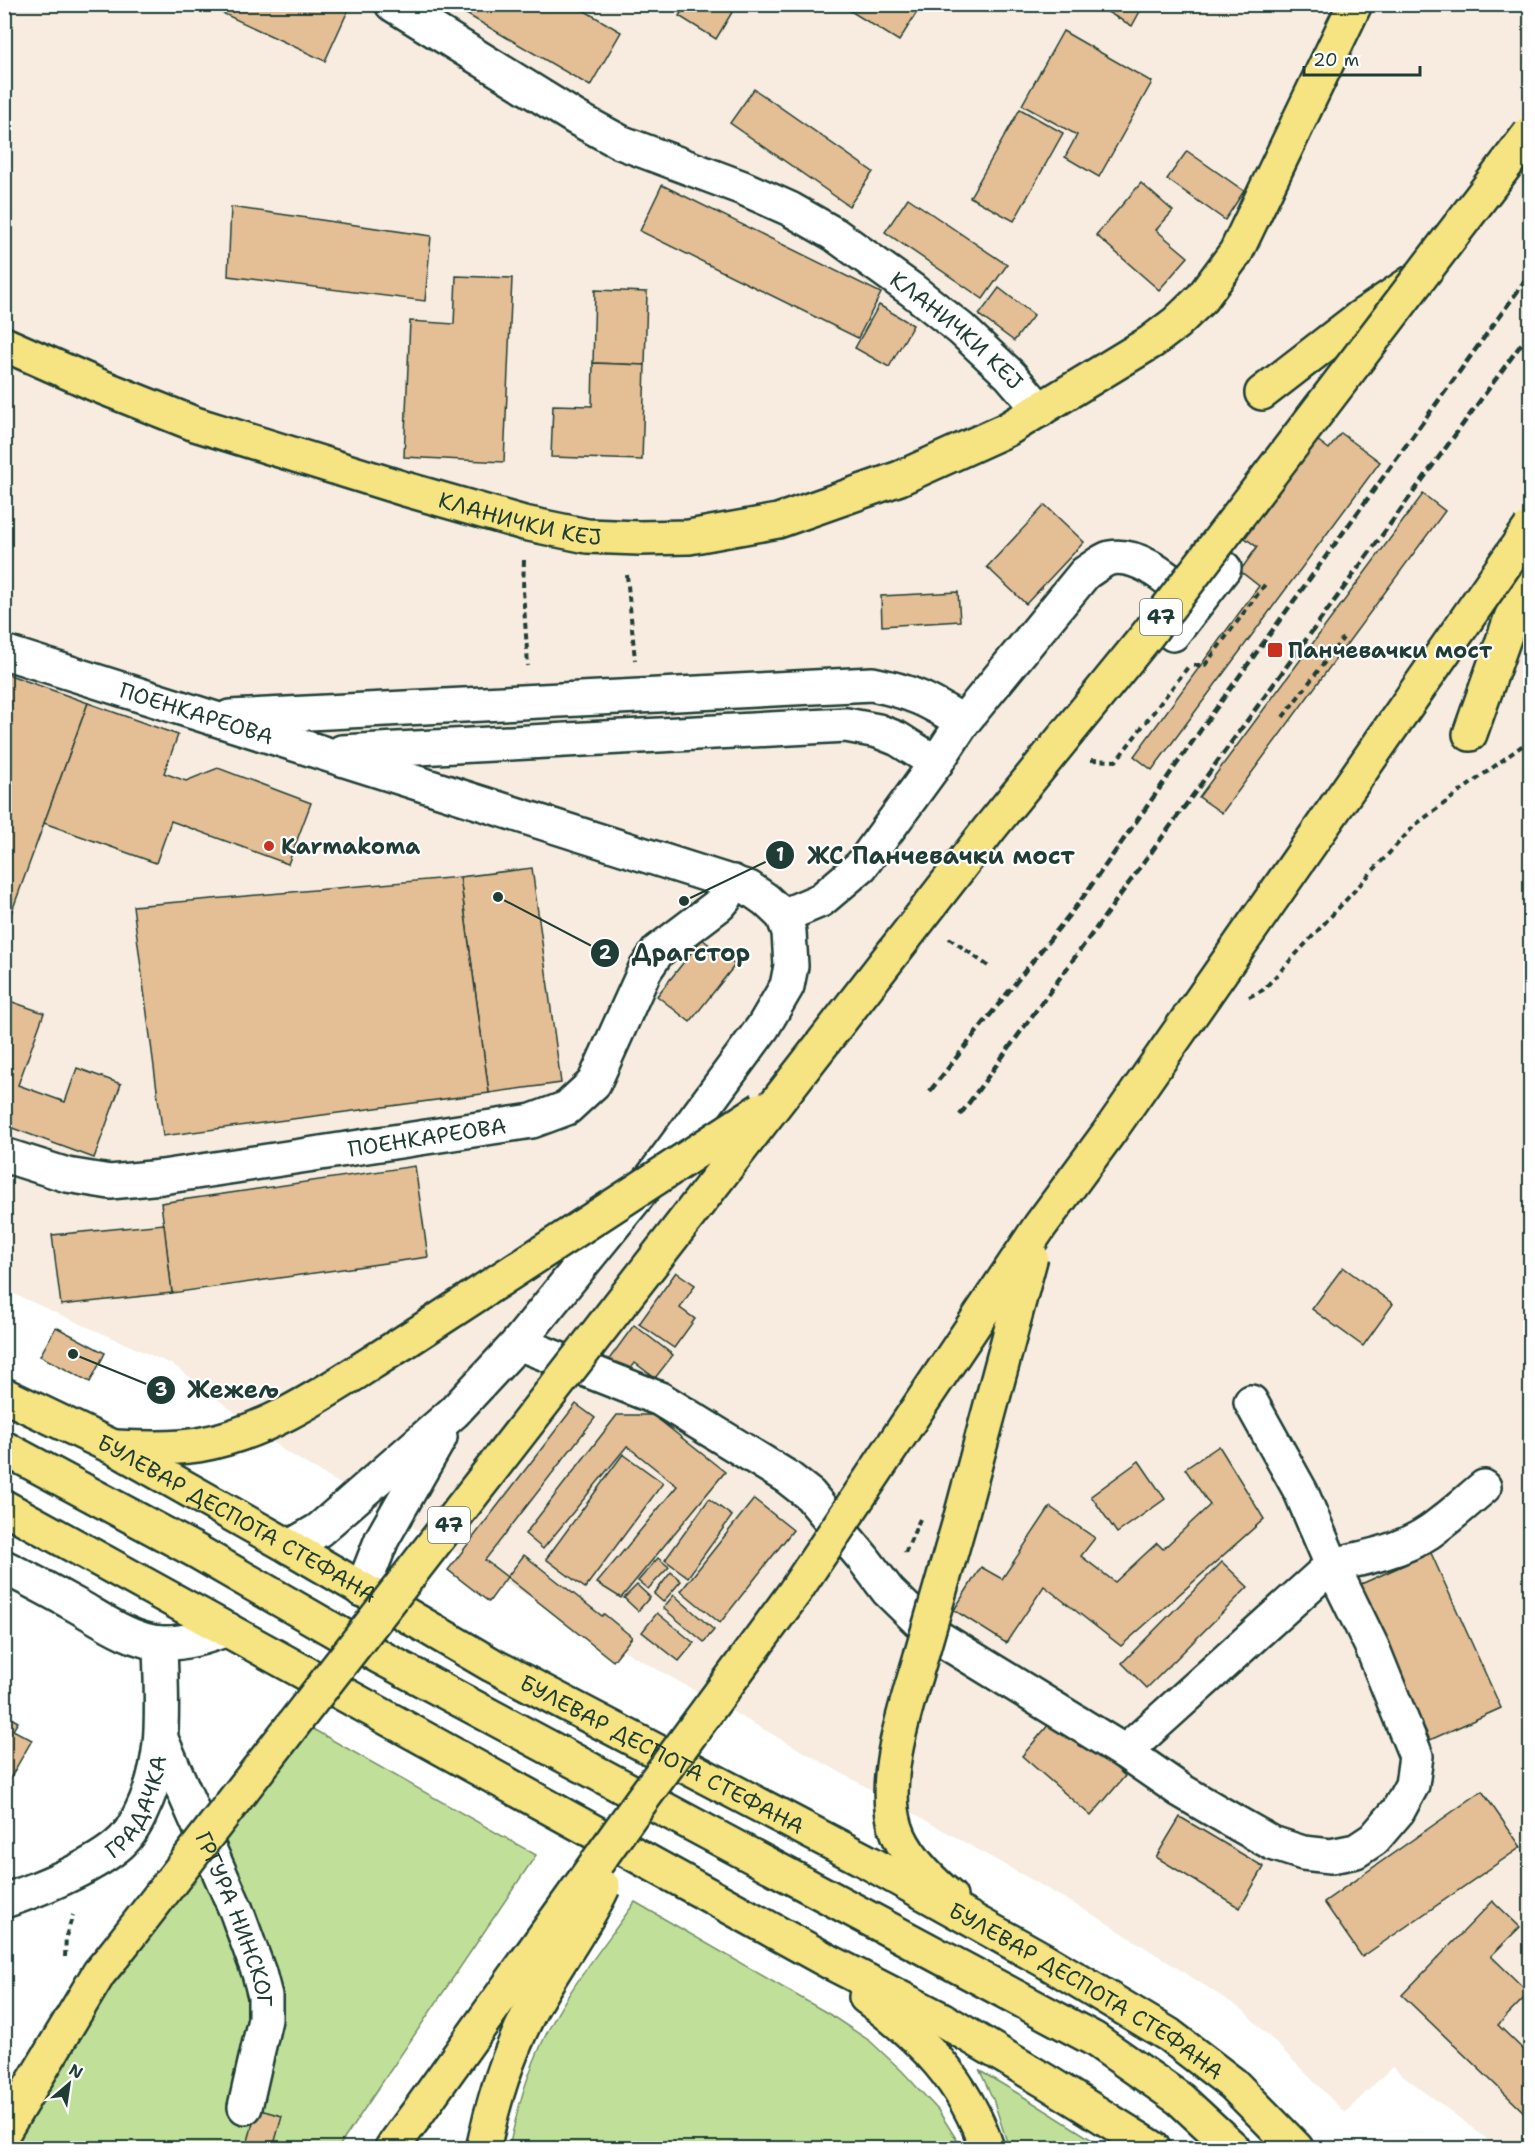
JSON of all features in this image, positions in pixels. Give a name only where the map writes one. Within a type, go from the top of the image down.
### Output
[{"type":"main road","name":"КЛАНИЧКИ КЕЈ","points":[[4,344],[97,385],[195,424],[524,523],[587,536],[627,538],[689,537],[778,521],[900,478],[1006,430],[1151,342],[1176,323],[1202,298],[1236,252],[1355,4]]},
{"type":"main road","name":"47","points":[[4,2131],[99,1973],[990,828],[1148,634],[1530,133]]},
{"type":"main road","points":[[1262,393],[1359,318],[1418,278]]},
{"type":"main road","points":[[392,2148],[794,1593],[1040,1226],[1110,1131],[1530,528]]},
{"type":"main road","points":[[1470,734],[1530,568]]},
{"type":"main road","points":[[113,1447],[158,1448],[199,1445],[245,1433],[326,1391],[783,1095]]},
{"type":"main road","points":[[983,1925],[934,1882],[906,1848],[896,1828],[892,1807],[893,1768],[899,1731],[938,1599],[1040,1226]]},
{"type":"main road","name":"БУЛЕВАР ДЕСПОТА СТЕФАНА","points":[[4,1395],[113,1447],[492,1665],[736,1792],[983,1925],[1169,2035],[1233,2084],[1296,2148]]},
{"type":"main road","name":"БУЛЕВАР ДЕСПОТА СТЕФАНА","points":[[4,1448],[196,1551],[380,1657],[1094,2039],[1180,2098],[1233,2148]]},
{"type":"main road","points":[[4,1507],[830,1962],[943,2020],[1153,2148]]},
{"type":"main road","points":[[484,2147],[494,2098],[510,2054],[531,2010],[601,1892],[642,1801]]},
{"type":"main road","points":[[830,1962],[863,1995],[896,2019],[941,2064],[956,2083],[974,2114],[987,2148]]},
{"type":"street","name":"КЛАНИЧКИ КЕЈ","points":[[392,4],[576,118],[621,142],[742,188],[790,209],[834,234],[912,290],[961,329],[1010,375],[1040,410]]},
{"type":"street","points":[[290,1547],[319,1530],[454,1412],[518,1344],[651,1179],[763,1027],[787,986],[791,966],[789,932],[783,916],[821,900],[861,866],[963,722],[1085,573],[1108,558],[1127,558],[1152,569],[1197,602]]},
{"type":"street","points":[[1173,634],[1224,568]]},
{"type":"street","name":"ПОЕНКАРЕОВА","points":[[4,652],[733,882],[749,888],[783,916]]},
{"type":"street","points":[[211,718],[872,684],[903,690],[929,700],[963,722]]},
{"type":"street","points":[[319,753],[846,725],[878,731],[898,739],[936,763]]},
{"type":"street","name":"ПОЕНКАРЕОВА","points":[[4,1155],[67,1175],[110,1182],[162,1177],[532,1121],[567,1108],[594,1083],[645,970],[658,951],[720,904],[733,882]]},
{"type":"street","points":[[518,1344],[660,1399],[786,1477],[810,1495],[888,1591],[931,1632],[1125,1752],[1180,1790],[1272,1843],[1303,1853],[1330,1856],[1356,1851],[1374,1839],[1398,1811],[1412,1785],[1416,1756],[1372,1647],[1332,1564],[1301,1492],[1251,1402]]},
{"type":"street","points":[[362,1590],[382,1539],[454,1412]]},
{"type":"street","points":[[1125,1752],[1332,1564],[1366,1558],[1427,1533],[1484,1487]]},
{"type":"street","points":[[4,1567],[141,1639],[160,1643],[196,1639],[227,1629]]},
{"type":"street","name":"ГРАДАЧКА","points":[[4,1901],[32,1892],[90,1863],[117,1847],[135,1824],[149,1796],[157,1772],[161,1739],[160,1643]]},
{"type":"street","name":"ГРГУРА НИНСКОГ","points":[[161,1739],[236,1910],[265,1996],[265,2019],[245,2107]]},
{"type":"path","points":[[524,523],[523,590],[529,671]]},
{"type":"path","points":[[627,538],[627,586],[636,667]]},
{"type":"path","points":[[1084,759],[1116,761],[1190,665],[1205,665],[1266,583]]},
{"type":"path","points":[[1283,717],[1343,638]]},
{"type":"path","points":[[1244,999],[1263,990],[1415,825],[1530,740]]},
{"type":"path","points":[[942,933],[988,966]]},
{"type":"path","points":[[888,1591],[922,1514]]},
{"type":"shaded area","points":[[5,5],[1530,5],[1530,2148],[1499,2148],[1392,2067],[1345,2113],[1243,2010],[1099,1918],[557,1613],[283,1450],[175,1366],[5,1290]]},
{"type":"green space","points":[[295,1719],[536,1855],[338,2148],[5,2148],[4,2134]]},
{"type":"green space","points":[[635,1902],[829,2014],[870,2041],[938,2110],[962,2148],[509,2148],[525,2087],[547,2032],[582,1974]]},
{"type":"green space","points":[[980,2071],[1105,2148],[1009,2148],[993,2099]]},
{"type":"building","points":[[203,4],[351,4],[325,61]]},
{"type":"building","points":[[449,4],[573,4],[621,32],[590,86]]},
{"type":"building","points":[[686,4],[737,4],[716,39],[679,16]]},
{"type":"building","points":[[839,4],[922,4],[899,41]]},
{"type":"building","points":[[1093,4],[1144,4],[1132,26]]},
{"type":"building","points":[[1063,31],[1152,82],[1099,177],[1065,157],[1077,135],[1022,105]]},
{"type":"building","points":[[754,89],[873,172],[849,206],[730,123]]},
{"type":"building","points":[[1020,109],[1063,133],[1014,221],[970,197]]},
{"type":"building","points":[[1187,151],[1244,191],[1225,220],[1167,179]]},
{"type":"building","points":[[1141,183],[1173,211],[1156,230],[1188,257],[1159,290],[1096,235]]},
{"type":"building","points":[[662,185],[881,293],[858,338],[640,231]]},
{"type":"building","points":[[908,198],[1007,265],[983,299],[885,232]]},
{"type":"building","points":[[231,207],[431,236],[425,301],[228,276]]},
{"type":"building","points":[[456,276],[512,278],[504,462],[404,457],[410,321],[454,324]]},
{"type":"building","points":[[999,288],[1034,315],[1014,341],[979,315]]},
{"type":"building","points":[[595,290],[647,292],[645,365],[593,363]]},
{"type":"building","points":[[879,305],[913,325],[889,367],[855,348]]},
{"type":"building","points":[[593,363],[645,365],[642,460],[551,457],[553,405],[592,406]]},
{"type":"building","points":[[1341,433],[1380,462],[1152,770],[1134,756],[1259,586],[1240,571],[1257,547],[1245,538],[1317,440],[1329,449]]},
{"type":"building","points":[[1423,494],[1445,511],[1222,813],[1199,797]]},
{"type":"building","points":[[1045,505],[1084,542],[1026,604],[987,567]]},
{"type":"building","points":[[958,592],[960,621],[882,626],[881,596]]},
{"type":"building","points":[[4,673],[88,703],[4,933]]},
{"type":"building","points":[[88,703],[178,735],[164,773],[186,781],[218,768],[311,803],[288,864],[171,821],[156,863],[44,823]]},
{"type":"building","points":[[532,868],[561,1083],[489,1093],[460,877]]},
{"type":"building","points":[[460,877],[489,1093],[163,1136],[133,906]]},
{"type":"building","points":[[702,939],[735,965],[690,1022],[657,996]]},
{"type":"building","points":[[4,999],[44,1013],[18,1085],[65,1102],[77,1068],[121,1084],[94,1158],[4,1125]]},
{"type":"building","points":[[415,1166],[428,1257],[172,1293],[161,1203]]},
{"type":"building","points":[[164,1224],[172,1293],[61,1305],[52,1235]]},
{"type":"building","points":[[1343,1267],[1393,1304],[1363,1346],[1312,1309]]},
{"type":"building","points":[[676,1272],[695,1285],[680,1308],[695,1319],[674,1348],[639,1324]]},
{"type":"building","points":[[634,1325],[673,1355],[655,1378],[635,1363],[625,1376],[607,1362]]},
{"type":"building","points":[[56,1327],[105,1353],[90,1382],[40,1356]]},
{"type":"building","points":[[576,1404],[595,1418],[485,1560],[507,1577],[489,1602],[448,1570]]},
{"type":"building","points":[[617,1415],[653,1415],[725,1472],[621,1598],[597,1583],[677,1486],[627,1446],[543,1549],[525,1534]]},
{"type":"building","points":[[1219,1446],[1264,1519],[1121,1646],[1044,1586],[1006,1643],[954,1610],[981,1567],[1002,1579],[1050,1507],[1095,1538],[1081,1556],[1115,1582],[1157,1543],[1163,1549],[1210,1505],[1185,1469]]},
{"type":"building","points":[[623,1454],[663,1483],[585,1588],[546,1559]]},
{"type":"building","points":[[1139,1461],[1165,1499],[1117,1533],[1091,1496]]},
{"type":"building","points":[[709,1499],[732,1516],[688,1577],[665,1560]]},
{"type":"building","points":[[754,1499],[793,1530],[720,1623],[681,1591]]},
{"type":"building","points":[[1431,1553],[1501,1708],[1430,1740],[1359,1585]]},
{"type":"building","points":[[524,1555],[632,1637],[613,1661],[507,1577]]},
{"type":"building","points":[[658,1558],[669,1567],[648,1589],[638,1581]]},
{"type":"building","points":[[1222,1562],[1248,1587],[1147,1688],[1122,1663]]},
{"type":"building","points":[[671,1572],[681,1581],[663,1602],[654,1594]]},
{"type":"building","points":[[637,1585],[650,1597],[638,1611],[624,1598]]},
{"type":"building","points":[[674,1595],[714,1630],[704,1642],[663,1608]]},
{"type":"building","points":[[657,1613],[694,1643],[679,1661],[642,1632]]},
{"type":"building","points":[[4,1714],[18,1722],[13,1730],[32,1740],[5,1787]]},
{"type":"building","points":[[1056,1716],[1125,1776],[1091,1816],[1022,1756]]},
{"type":"building","points":[[1482,1791],[1521,1847],[1362,1957],[1324,1902]]},
{"type":"building","points":[[1180,1817],[1264,1867],[1240,1908],[1156,1857]]},
{"type":"building","points":[[1493,1901],[1520,1927],[1491,1956],[1529,1993],[1498,2025],[1530,2056],[1530,2118],[1402,1995]]},
{"type":"building","points":[[257,2109],[282,2116],[273,2148],[246,2148]]},
{"type":"railway","points":[[930,1091],[1081,900],[1212,714],[1530,274]]},
{"type":"railway","points":[[960,1115],[1530,332]]},
{"type":"place","name":"Панчевачки мост","points":[[1275,650]]},
{"type":"place","name":"Karmakoma","points":[[269,846]]},
{"type":"place","name":"Драгстор","points":[[498,897]]},
{"type":"place","name":"ЖС Панчевачки мост","points":[[684,901]]},
{"type":"place","name":"Жежељ","points":[[73,1354]]}]
